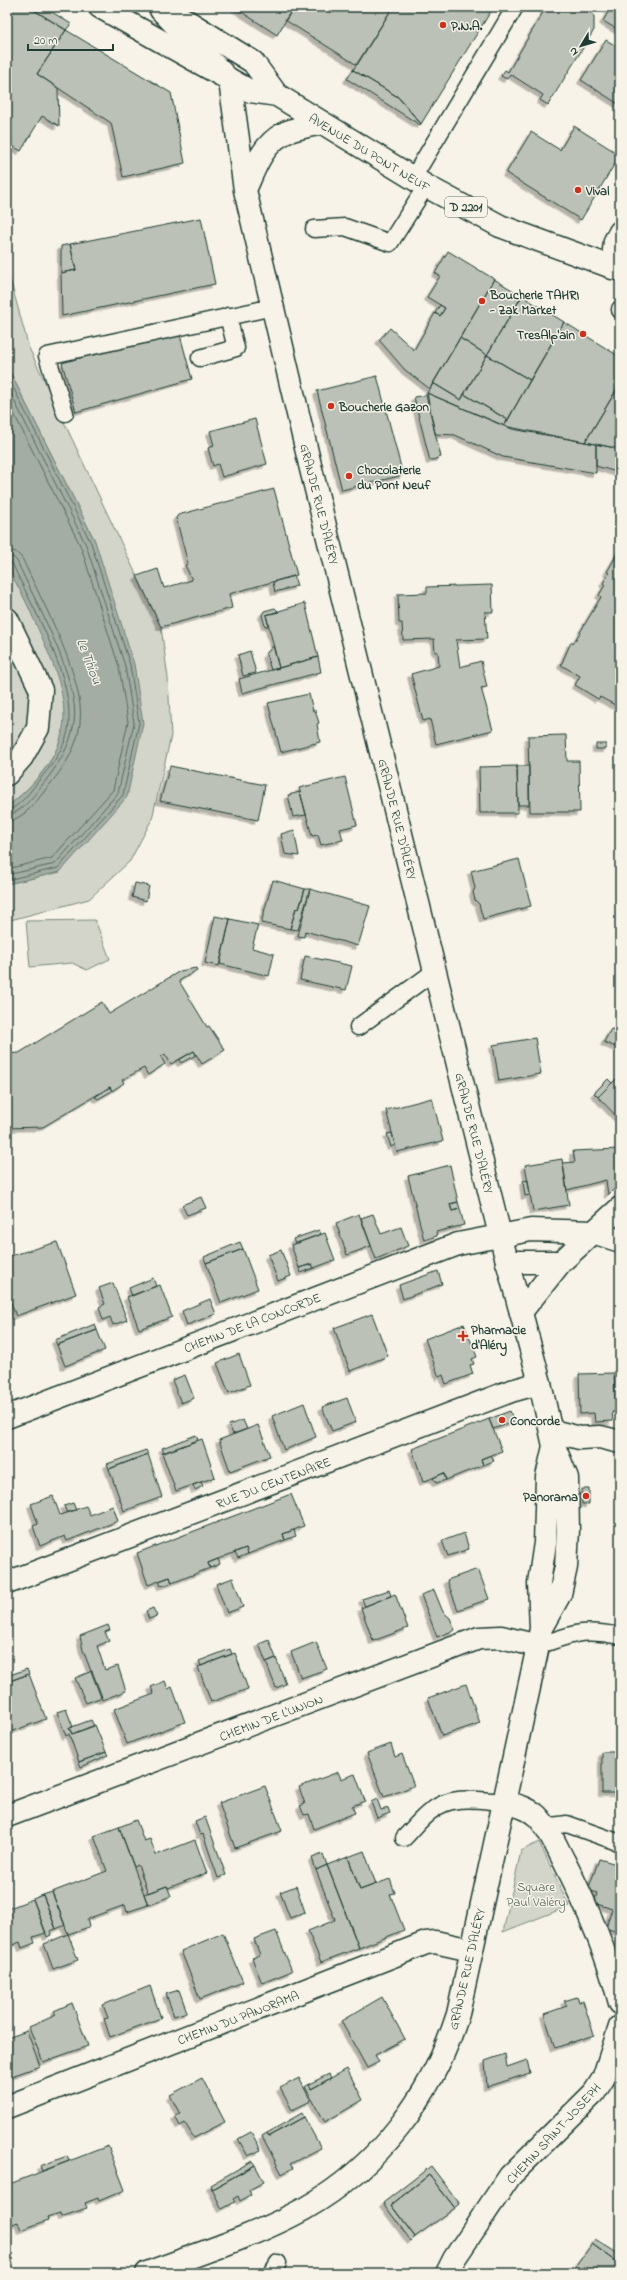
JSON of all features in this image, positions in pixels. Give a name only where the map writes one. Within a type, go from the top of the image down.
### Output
[{"type":"street","name":"AVENUE DU PONT NEUF","points":[[100,7],[250,91],[277,95]]},
{"type":"street","name":"AVENUE DU PONT NEUF","points":[[159,7],[230,81]]},
{"type":"street","name":"AVENUE DU PONT NEUF","points":[[164,7],[253,62],[277,95],[420,182],[500,226],[616,269]]},
{"type":"street","name":"GRANDE RUE D'ALÉRY","points":[[147,2273],[275,2223],[304,2209],[332,2192],[358,2172],[382,2149],[407,2118],[440,2064],[458,2014],[539,1637],[539,1583],[545,1543],[547,1477],[553,1439],[540,1382],[500,1235],[245,190],[230,81]]},
{"type":"street","points":[[245,190],[261,156],[269,145],[283,133],[322,123]]},
{"type":"street","points":[[616,269],[615,241],[620,232]]},
{"type":"street","points":[[7,619],[41,690],[38,728],[22,757],[7,774]]},
{"type":"street","points":[[521,1312],[561,1262],[620,1208]]},
{"type":"street","name":"CHEMIN DE LA CONCORDE","points":[[7,1417],[435,1251],[500,1235],[532,1230],[593,1232],[620,1241]]},
{"type":"street","points":[[507,1262],[561,1262]]},
{"type":"street","name":"RUE DU CENTENAIRE","points":[[7,1583],[511,1391],[540,1382]]},
{"type":"street","points":[[553,1439],[600,1437],[620,1442]]},
{"type":"street","name":"CHEMIN DE L'UNION","points":[[7,1816],[479,1638],[539,1637]]},
{"type":"street","points":[[503,1802],[522,1806],[536,1816],[545,1827],[570,1874],[604,1948],[620,2003]]},
{"type":"street","name":"CHEMIN DU PANORAMA","points":[[7,2107],[426,1943],[435,1942],[471,1950]]},
{"type":"street","name":"CHEMIN SAINT-JOSEPH","points":[[447,2273],[454,2258],[510,2176],[594,2093],[603,2079],[620,2027]]},
{"type":"lane","points":[[314,229],[345,227],[390,244],[420,182],[515,7]]},
{"type":"lane","points":[[65,413],[47,356],[273,307]]},
{"type":"lane","points":[[200,358],[236,348],[228,316]]},
{"type":"lane","points":[[358,1027],[435,971]]},
{"type":"lane","points":[[539,1637],[582,1631],[596,1631],[620,1636]]},
{"type":"lane","points":[[404,1838],[431,1810],[451,1801],[466,1798],[503,1802]]},
{"type":"lane","points":[[545,1827],[567,1824],[620,1843]]},
{"type":"green space","points":[[7,268],[29,348],[161,627],[168,678],[171,736],[152,819],[130,861],[89,899],[7,921],[7,884],[60,872],[95,541],[7,366]]},
{"type":"green space","points":[[7,559],[34,617],[53,663],[65,704],[65,721],[63,734],[58,746],[45,769],[17,799],[7,807]]},
{"type":"green space","points":[[95,920],[110,959],[87,970],[72,963],[30,967],[26,921]]},
{"type":"green space","name":"Square Paul Valéry","points":[[539,1842],[569,1906],[503,1932],[521,1851]]},
{"type":"water","name":"Le Thiou","points":[[7,366],[95,541],[134,664],[143,723],[127,797],[60,872],[7,884],[7,807],[34,782],[52,758],[62,735],[64,712],[60,688],[52,662],[27,604],[8,566],[7,560]]},
{"type":"building","points":[[7,7],[29,7],[66,30],[37,74],[58,88],[59,126],[42,116],[21,151],[7,143]]},
{"type":"building","points":[[29,7],[44,7],[71,24],[66,30]]},
{"type":"building","points":[[234,7],[294,7],[277,35]]},
{"type":"building","points":[[294,7],[393,7],[357,65],[285,20]]},
{"type":"building","points":[[393,7],[485,7],[491,11],[421,124],[398,97],[353,70]]},
{"type":"building","points":[[485,7],[493,7],[491,11]]},
{"type":"building","points":[[546,7],[580,7],[594,15],[594,30],[548,105],[540,100],[543,95],[510,74],[507,79],[501,76],[505,70],[508,72]]},
{"type":"building","points":[[611,7],[620,7],[620,31],[603,21]]},
{"type":"building","points":[[66,30],[171,93],[185,163],[123,177],[111,123],[37,74]]},
{"type":"building","points":[[606,40],[620,48],[620,105],[581,80]]},
{"type":"building","points":[[353,70],[398,97],[421,124],[420,125],[347,79]]},
{"type":"building","points":[[574,126],[620,155],[581,220],[506,173],[531,132],[560,150]]},
{"type":"building","points":[[201,218],[215,284],[62,316],[61,273],[76,270],[70,244]]},
{"type":"building","points":[[70,244],[76,270],[61,273],[61,246]]},
{"type":"building","points":[[448,251],[494,279],[430,389],[405,370],[379,340],[390,328],[414,350],[435,313],[440,316],[445,308],[427,297],[440,276],[435,273]]},
{"type":"building","points":[[494,279],[522,296],[487,355],[460,338]]},
{"type":"building","points":[[522,296],[564,322],[530,380],[487,355]]},
{"type":"building","points":[[440,305],[445,308],[440,316],[435,313]]},
{"type":"building","points":[[564,322],[620,357],[620,384],[585,442],[504,426]]},
{"type":"building","points":[[180,335],[192,379],[76,412],[62,363],[110,349],[111,351]]},
{"type":"building","points":[[460,338],[487,355],[461,400],[433,383]]},
{"type":"building","points":[[487,355],[530,380],[508,420],[464,394]]},
{"type":"building","points":[[377,376],[403,475],[342,490],[317,391]]},
{"type":"building","points":[[433,383],[461,400],[464,394],[508,420],[504,426],[427,393]]},
{"type":"building","points":[[620,384],[620,449],[585,442]]},
{"type":"building","points":[[427,393],[512,429],[596,444],[596,473],[503,457],[455,435],[435,434]]},
{"type":"building","points":[[426,395],[441,457],[430,461],[414,397]]},
{"type":"building","points":[[255,419],[267,464],[222,477],[218,464],[213,466],[208,448],[214,446],[210,431]]},
{"type":"building","points":[[596,444],[620,449],[620,473],[596,466]]},
{"type":"building","points":[[274,489],[297,575],[229,594],[232,608],[161,627],[137,576],[158,569],[164,588],[192,580],[185,565],[188,564],[176,518],[178,515]]},
{"type":"building","points":[[620,549],[619,707],[600,697],[598,699],[575,685],[580,676],[561,665],[571,642],[573,644],[601,597],[599,595],[605,585],[603,583],[609,573],[607,572]]},
{"type":"building","points":[[294,576],[297,586],[275,592],[273,582]]},
{"type":"building","points":[[492,585],[493,612],[485,612],[487,639],[456,640],[460,667],[481,661],[487,687],[481,688],[493,730],[436,744],[430,719],[423,721],[411,674],[439,666],[438,652],[435,652],[434,639],[403,640],[402,623],[399,623],[398,594],[427,593],[427,587]]},
{"type":"building","points":[[305,603],[318,657],[279,668],[266,615]]},
{"type":"building","points":[[275,608],[279,612],[266,615],[268,626],[265,626],[262,615],[264,611]]},
{"type":"building","points":[[273,646],[279,668],[271,670],[266,654]]},
{"type":"building","points":[[250,651],[256,673],[243,676],[238,655]]},
{"type":"building","points":[[318,657],[321,672],[242,693],[239,679]]},
{"type":"building","points":[[309,694],[313,711],[315,710],[319,723],[317,724],[320,742],[281,752],[268,703]]},
{"type":"building","points":[[566,735],[567,761],[579,761],[580,812],[530,812],[528,736]]},
{"type":"building","points":[[596,744],[606,744],[606,749],[596,749]]},
{"type":"building","points":[[170,766],[265,785],[258,820],[160,801]]},
{"type":"building","points":[[517,766],[518,813],[480,813],[479,767]]},
{"type":"building","points":[[517,766],[529,766],[529,805],[518,805]]},
{"type":"building","points":[[345,777],[357,825],[340,829],[343,840],[321,845],[318,835],[312,836],[299,788]]},
{"type":"building","points":[[300,792],[306,815],[293,817],[288,795]]},
{"type":"building","points":[[294,830],[299,856],[285,854],[281,834]]},
{"type":"building","points":[[519,859],[531,906],[483,919],[479,904],[475,900],[473,892],[475,888],[471,871]]},
{"type":"building","points":[[273,880],[305,889],[299,909],[296,908],[290,929],[261,923]]},
{"type":"building","points":[[135,883],[149,886],[146,901],[132,897]]},
{"type":"building","points":[[305,889],[310,889],[298,930],[290,929],[296,908],[299,909]]},
{"type":"building","points":[[310,889],[370,906],[358,946],[305,931],[304,937],[298,936]]},
{"type":"building","points":[[215,916],[230,919],[219,966],[205,963]]},
{"type":"building","points":[[230,919],[258,925],[252,948],[274,954],[269,976],[220,964]]},
{"type":"building","points":[[305,956],[352,966],[346,990],[300,980]]},
{"type":"building","points":[[196,968],[197,970],[179,981],[207,1027],[209,1026],[225,1050],[202,1064],[194,1051],[171,1064],[165,1054],[161,1057],[165,1064],[148,1075],[144,1068],[122,1080],[124,1083],[112,1091],[110,1087],[43,1127],[7,1128],[7,1054],[19,1053],[102,1002],[109,1014],[180,971]]},
{"type":"building","points":[[611,1029],[620,1030],[620,1049],[604,1042]]},
{"type":"building","points":[[535,1038],[541,1074],[499,1081],[493,1045]]},
{"type":"building","points":[[194,1051],[196,1055],[181,1063],[179,1060]]},
{"type":"building","points":[[620,1075],[620,1120],[598,1097]]},
{"type":"building","points":[[608,1079],[612,1083],[598,1097],[594,1093]]},
{"type":"building","points":[[110,1087],[112,1091],[98,1099],[95,1097]]},
{"type":"building","points":[[432,1098],[443,1141],[397,1152],[386,1110]]},
{"type":"building","points":[[392,1133],[395,1145],[391,1147],[387,1134]]},
{"type":"building","points":[[620,1149],[620,1183],[608,1195],[606,1180],[567,1190],[563,1163],[575,1162],[573,1151]]},
{"type":"building","points":[[562,1159],[569,1205],[533,1211],[525,1165]]},
{"type":"building","points":[[450,1165],[458,1202],[450,1204],[452,1211],[460,1209],[464,1225],[436,1232],[437,1236],[424,1240],[408,1176]]},
{"type":"building","points":[[528,1180],[530,1195],[525,1196],[523,1181]]},
{"type":"building","points":[[201,1197],[206,1208],[187,1215],[182,1205]]},
{"type":"building","points":[[458,1202],[460,1209],[452,1211],[450,1204]]},
{"type":"building","points":[[359,1214],[371,1246],[347,1255],[336,1223]]},
{"type":"building","points":[[373,1214],[381,1234],[401,1227],[408,1246],[376,1259],[361,1218]]},
{"type":"building","points":[[319,1230],[321,1234],[295,1244],[293,1239]]},
{"type":"building","points":[[325,1233],[335,1260],[314,1268],[312,1264],[299,1268],[291,1245]]},
{"type":"building","points":[[57,1242],[76,1294],[16,1316],[7,1293],[7,1257]]},
{"type":"building","points":[[240,1242],[243,1249],[206,1263],[204,1257]]},
{"type":"building","points":[[243,1249],[258,1289],[221,1303],[206,1263]]},
{"type":"building","points":[[281,1250],[291,1276],[278,1281],[268,1255]]},
{"type":"building","points":[[312,1264],[314,1268],[301,1273],[299,1268]]},
{"type":"building","points":[[438,1271],[442,1284],[403,1299],[399,1285]]},
{"type":"building","points":[[153,1278],[156,1286],[132,1296],[129,1288]]},
{"type":"building","points":[[113,1283],[127,1320],[113,1325],[110,1317],[103,1320],[99,1307],[105,1304],[99,1288]]},
{"type":"building","points":[[160,1285],[172,1317],[139,1329],[127,1297]]},
{"type":"building","points":[[210,1299],[216,1314],[187,1325],[182,1311]]},
{"type":"building","points":[[372,1314],[388,1356],[350,1371],[334,1328]]},
{"type":"building","points":[[95,1324],[97,1330],[57,1345],[55,1340]]},
{"type":"building","points":[[464,1324],[477,1357],[472,1359],[474,1364],[470,1365],[473,1374],[446,1384],[443,1375],[439,1377],[425,1339]]},
{"type":"building","points":[[97,1330],[105,1350],[65,1366],[57,1345]]},
{"type":"building","points":[[239,1354],[250,1385],[229,1393],[217,1363]]},
{"type":"building","points":[[614,1373],[616,1412],[612,1412],[613,1421],[595,1422],[594,1413],[580,1414],[579,1374]]},
{"type":"building","points":[[185,1375],[194,1398],[181,1403],[172,1380]]},
{"type":"building","points":[[347,1398],[356,1422],[332,1431],[322,1407]]},
{"type":"building","points":[[304,1403],[316,1437],[284,1450],[272,1416]]},
{"type":"building","name":"Concorde","points":[[510,1411],[514,1422],[493,1429],[489,1419]]},
{"type":"building","points":[[489,1419],[502,1451],[481,1459],[483,1465],[446,1480],[444,1473],[423,1482],[412,1449]]},
{"type":"building","points":[[243,1420],[247,1429],[233,1434],[229,1425]]},
{"type":"building","points":[[258,1425],[270,1456],[230,1471],[219,1440]]},
{"type":"building","points":[[196,1435],[198,1440],[164,1453],[162,1448]]},
{"type":"building","points":[[202,1439],[215,1477],[176,1491],[162,1453]]},
{"type":"building","points":[[146,1450],[148,1454],[109,1469],[107,1464]]},
{"type":"building","points":[[148,1454],[162,1497],[124,1511],[109,1469]]},
{"type":"building","points":[[491,1455],[494,1461],[483,1465],[481,1459]]},
{"type":"building","points":[[444,1473],[446,1480],[436,1483],[433,1478]]},
{"type":"building","points":[[201,1482],[203,1486],[195,1490],[193,1485]]},
{"type":"building","name":"Panorama","points":[[582,1489],[589,1489],[589,1504],[582,1504]]},
{"type":"building","points":[[291,1494],[304,1526],[283,1534],[285,1540],[248,1554],[246,1548],[208,1563],[210,1568],[172,1583],[170,1577],[148,1585],[137,1553]]},
{"type":"building","points":[[53,1496],[60,1515],[86,1506],[90,1515],[113,1506],[118,1521],[67,1541],[65,1536],[40,1546],[33,1526],[38,1524],[31,1504]]},
{"type":"building","points":[[73,1503],[76,1510],[67,1513],[64,1506]]},
{"type":"building","points":[[294,1530],[296,1536],[285,1540],[283,1534]]},
{"type":"building","points":[[464,1533],[469,1549],[448,1556],[442,1541]]},
{"type":"building","points":[[246,1548],[248,1554],[238,1558],[235,1552]]},
{"type":"building","points":[[218,1559],[220,1564],[210,1568],[208,1563]]},
{"type":"building","points":[[478,1569],[489,1599],[458,1610],[447,1580]]},
{"type":"building","points":[[170,1577],[172,1583],[161,1586],[159,1581]]},
{"type":"building","points":[[233,1578],[243,1607],[227,1613],[216,1584]]},
{"type":"building","points":[[389,1590],[391,1596],[365,1606],[362,1599]]},
{"type":"building","points":[[434,1590],[443,1612],[450,1618],[455,1630],[437,1637],[421,1595]]},
{"type":"building","points":[[395,1594],[408,1628],[373,1641],[361,1608]]},
{"type":"building","points":[[153,1608],[157,1616],[149,1619],[146,1611]]},
{"type":"building","points":[[108,1625],[110,1630],[105,1632],[109,1641],[97,1646],[105,1670],[118,1666],[126,1691],[102,1700],[83,1650],[80,1636]]},
{"type":"building","points":[[269,1640],[276,1658],[266,1662],[259,1644]]},
{"type":"building","points":[[316,1642],[327,1669],[301,1678],[291,1652]]},
{"type":"building","points":[[230,1649],[232,1654],[201,1666],[199,1661]]},
{"type":"building","points":[[235,1653],[248,1689],[211,1702],[198,1667]]},
{"type":"building","points":[[276,1658],[286,1684],[276,1688],[266,1662]]},
{"type":"building","points":[[27,1669],[29,1674],[7,1682],[7,1676]]},
{"type":"building","points":[[92,1671],[102,1697],[86,1703],[75,1678]]},
{"type":"building","points":[[29,1674],[46,1719],[10,1732],[7,1724],[7,1682]]},
{"type":"building","points":[[165,1681],[168,1689],[172,1687],[185,1722],[127,1744],[114,1709],[154,1694],[151,1687]]},
{"type":"building","points":[[466,1684],[480,1723],[442,1736],[428,1698]]},
{"type":"building","points":[[66,1709],[73,1727],[69,1728],[72,1734],[95,1725],[106,1752],[79,1762],[69,1734],[66,1736],[57,1712]]},
{"type":"building","points":[[91,1720],[94,1726],[72,1734],[69,1728]]},
{"type":"building","points":[[391,1744],[395,1757],[402,1754],[414,1786],[384,1797],[367,1753]]},
{"type":"building","points":[[106,1752],[108,1755],[81,1767],[79,1762]]},
{"type":"building","points":[[602,1752],[620,1752],[620,1793],[602,1793]]},
{"type":"building","points":[[338,1772],[341,1779],[355,1774],[365,1801],[352,1806],[355,1813],[314,1829],[309,1814],[304,1815],[300,1806],[305,1804],[299,1787]]},
{"type":"building","points":[[265,1786],[282,1831],[235,1848],[219,1803]]},
{"type":"building","points":[[377,1799],[381,1810],[388,1808],[390,1813],[377,1818],[371,1802]]},
{"type":"building","points":[[205,1817],[226,1875],[218,1878],[203,1834],[200,1835],[195,1821]]},
{"type":"building","points":[[136,1820],[144,1841],[150,1839],[156,1855],[195,1840],[207,1873],[168,1888],[167,1886],[148,1893],[138,1865],[134,1867],[119,1827]]},
{"type":"building","points":[[119,1827],[148,1905],[127,1912],[125,1905],[87,1919],[89,1927],[68,1934],[52,1892],[107,1871],[94,1836]]},
{"type":"building","points":[[364,1851],[376,1884],[360,1890],[348,1857]]},
{"type":"building","points":[[323,1854],[327,1865],[316,1870],[312,1858]]},
{"type":"building","points":[[348,1857],[360,1890],[390,1879],[395,1893],[390,1894],[404,1930],[359,1948],[327,1865]]},
{"type":"building","points":[[599,1859],[620,1865],[620,1933],[606,1928],[612,1909],[594,1903],[597,1893],[588,1890]]},
{"type":"building","points":[[327,1865],[359,1948],[321,1962],[308,1931],[335,1920],[316,1870]]},
{"type":"building","points":[[167,1886],[171,1896],[148,1905],[144,1894]]},
{"type":"building","points":[[296,1886],[305,1912],[290,1918],[280,1892]]},
{"type":"building","points":[[52,1892],[65,1925],[56,1929],[43,1895]]},
{"type":"building","points":[[43,1895],[56,1929],[50,1931],[51,1935],[47,1937],[33,1899]]},
{"type":"building","points":[[33,1899],[46,1933],[33,1937],[35,1943],[22,1948],[20,1942],[7,1947],[7,1909]]},
{"type":"building","points":[[276,1931],[292,1971],[262,1983],[252,1958],[260,1955],[254,1939]]},
{"type":"building","points":[[223,1933],[243,1982],[200,1999],[181,1951]]},
{"type":"building","points":[[68,1934],[78,1960],[53,1969],[44,1944]]},
{"type":"building","points":[[150,1986],[161,2018],[110,2037],[104,2019],[108,2018],[103,2005]]},
{"type":"building","points":[[179,1990],[187,2012],[174,2016],[166,1994]]},
{"type":"building","points":[[382,1997],[405,2039],[375,2055],[379,2062],[367,2068],[341,2021]]},
{"type":"building","points":[[577,1997],[579,2002],[583,2001],[594,2035],[555,2048],[544,2014],[567,2006],[564,2001]]},
{"type":"building","points":[[72,2003],[88,2046],[43,2062],[29,2027],[56,2015],[54,2011]]},
{"type":"building","points":[[27,2031],[40,2066],[9,2077],[7,2038]]},
{"type":"building","points":[[505,2054],[507,2067],[527,2060],[530,2073],[487,2087],[485,2061]]},
{"type":"building","points":[[347,2069],[363,2100],[325,2122],[305,2087],[309,2084],[311,2089]]},
{"type":"building","points":[[329,2074],[331,2078],[311,2089],[309,2084]]},
{"type":"building","points":[[202,2078],[225,2122],[194,2138],[185,2123],[180,2126],[175,2116],[180,2114],[170,2095]]},
{"type":"building","points":[[299,2078],[311,2101],[292,2110],[280,2088]]},
{"type":"building","points":[[302,2113],[304,2117],[269,2136],[267,2133]]},
{"type":"building","points":[[304,2117],[321,2148],[290,2164],[293,2168],[282,2174],[262,2136],[267,2133],[269,2136]]},
{"type":"building","points":[[251,2132],[261,2150],[248,2156],[238,2139]]},
{"type":"building","points":[[108,2146],[125,2190],[99,2201],[98,2198],[85,2203],[87,2208],[61,2217],[60,2213],[47,2217],[48,2220],[21,2230],[18,2222],[7,2226],[7,2185]]},
{"type":"building","points":[[67,2156],[69,2161],[42,2171],[40,2166]]},
{"type":"building","points":[[252,2161],[255,2165],[212,2189],[210,2185]]},
{"type":"building","points":[[255,2165],[264,2182],[249,2190],[251,2195],[240,2201],[238,2196],[233,2199],[235,2202],[222,2209],[212,2189]]},
{"type":"building","points":[[431,2166],[460,2204],[455,2208],[429,2175],[391,2205],[415,2237],[411,2241],[383,2203]]},
{"type":"building","points":[[429,2175],[455,2208],[415,2237],[391,2205]]},
{"type":"building","points":[[595,2239],[620,2255],[620,2264],[592,2244]]},
{"type":"building","points":[[592,2244],[620,2264],[620,2273],[571,2273]]},
{"type":"place","name":"P.N.A.","points":[[443,25]]},
{"type":"place","name":"Vival","points":[[578,190]]},
{"type":"place","name":"Boucherie TAHRI - Zak Market","points":[[482,301]]},
{"type":"place","name":"TresAlp'ain","points":[[583,334]]},
{"type":"place","name":"Boucherie Gazon","points":[[331,406]]},
{"type":"place","name":"Chocolaterie du Pont Neuf","points":[[349,476]]},
{"type":"place","name":"Pharmacie d'Aléry","points":[[463,1336]]},
{"type":"place","name":"Concorde","points":[[502,1420]]},
{"type":"place","name":"Panorama","points":[[586,1496]]}]
